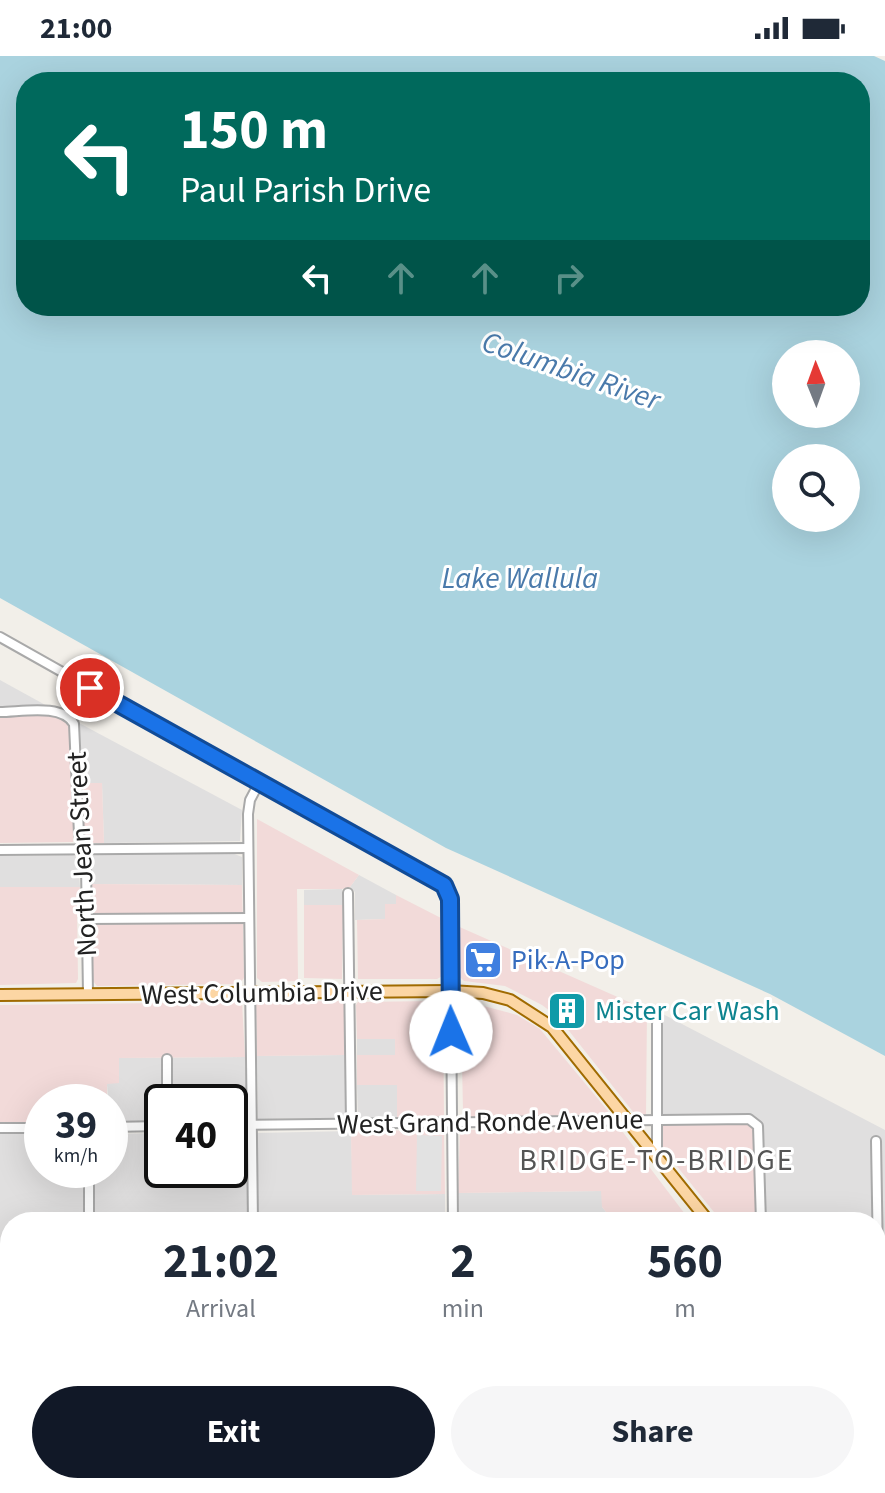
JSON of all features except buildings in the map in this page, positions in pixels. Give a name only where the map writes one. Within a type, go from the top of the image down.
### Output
[{"type":"main road","name":"West Columbia Drive","points":[[0,995],[450,991],[491,994],[510,1000],[538,1016],[567,1043],[701,1212]]},
{"type":"street","points":[[0,637],[438,881],[447,889],[450,904],[453,1212]]},
{"type":"street","name":"North Jean Street","points":[[0,712],[58,712],[69,716],[76,730],[79,834],[86,866],[88,994]]},
{"type":"street","points":[[253,1212],[248,810],[259,783]]},
{"type":"street","points":[[0,850],[248,848]]},
{"type":"street","points":[[348,893],[351,1124]]},
{"type":"street","points":[[87,919],[249,918]]},
{"type":"street","points":[[657,1024],[657,1157]]},
{"type":"street","points":[[167,1059],[167,1084]]},
{"type":"street","name":"West Grand Ronde Avenue","points":[[248,1125],[749,1119],[758,1126],[761,1212]]},
{"type":"street","points":[[0,1128],[24,1128]]},
{"type":"street","points":[[876,1141],[878,1212]]},
{"type":"street","points":[[89,1188],[89,1212]]},
{"type":"shaded area","points":[[0,680],[49,707],[0,708]]},
{"type":"shaded area","points":[[55,714],[67,719],[73,730],[73,842],[0,843],[0,715]]},
{"type":"shaded area","points":[[79,723],[242,810],[240,841],[104,843],[102,783],[83,783]]},
{"type":"shaded area","points":[[83,783],[102,783],[104,843],[87,843],[84,840]]},
{"type":"shaded area","points":[[257,819],[359,875],[350,887],[342,889],[297,889],[298,981],[262,982],[257,978]]},
{"type":"shaded area","points":[[232,853],[242,857],[242,885],[92,884],[91,858],[95,854]]},
{"type":"shaded area","points":[[73,855],[78,858],[80,887],[0,887],[0,856]]},
{"type":"shaded area","points":[[359,875],[396,895],[396,904],[385,919],[355,920],[355,892],[350,887]]},
{"type":"shaded area","points":[[92,884],[242,885],[244,978],[239,984],[97,986],[93,981]]},
{"type":"shaded area","points":[[0,887],[80,887],[76,983],[0,985]]},
{"type":"shaded area","points":[[342,889],[343,905],[304,905],[304,890]]},
{"type":"shaded area","points":[[396,895],[441,918],[444,975],[437,979],[358,979],[357,920],[385,919],[385,904],[396,904]]},
{"type":"shaded area","points":[[304,905],[343,905],[342,979],[304,978]]},
{"type":"shaded area","points":[[455,925],[647,1010],[646,1115],[634,1113],[558,1017],[542,1005],[505,986],[464,981],[458,975]]},
{"type":"shaded area","points":[[342,1001],[345,1055],[257,1056],[256,1002]]},
{"type":"shaded area","points":[[436,1001],[443,1007],[444,1116],[397,1117],[397,1085],[357,1085],[357,1055],[395,1055],[395,1039],[357,1039],[356,1005],[358,1002]]},
{"type":"shaded area","points":[[242,1002],[245,1057],[119,1058],[119,1083],[24,1084],[24,1123],[0,1123],[0,1005]]},
{"type":"shaded area","points":[[465,1004],[517,1015],[540,1029],[608,1111],[606,1116],[466,1117],[463,1111],[461,1016]]},
{"type":"shaded area","points":[[659,1012],[885,1130],[885,1212],[749,1212],[661,1122]]},
{"type":"shaded area","points":[[395,1038],[395,1055],[357,1055],[357,1039]]},
{"type":"shaded area","points":[[345,1055],[345,1118],[258,1119],[257,1056]]},
{"type":"shaded area","points":[[245,1057],[246,1084],[144,1084],[144,1121],[128,1122],[128,1084],[107,1084],[119,1058]]},
{"type":"shaded area","points":[[357,1085],[397,1085],[397,1117],[358,1118]]},
{"type":"shaded area","points":[[757,1120],[758,1212],[714,1212],[663,1149],[661,1122]]},
{"type":"shaded area","points":[[617,1129],[622,1131],[683,1212],[606,1212],[602,1207],[601,1191],[458,1193],[460,1130]]},
{"type":"shaded area","points":[[439,1130],[444,1135],[445,1194],[352,1195],[351,1131]]},
{"type":"shaded area","points":[[351,1131],[353,1195],[445,1194],[445,1212],[256,1212],[257,1133]]},
{"type":"shaded area","points":[[144,1133],[144,1188],[248,1188],[250,1134],[249,1212],[95,1212],[95,1188],[128,1188],[128,1134]]},
{"type":"shaded area","points":[[0,1134],[24,1134],[24,1188],[83,1188],[83,1212],[0,1212]]},
{"type":"shaded area","points":[[417,1135],[442,1136],[441,1191],[416,1191]]},
{"type":"shaded area","points":[[602,1191],[602,1207],[606,1212],[459,1212],[458,1193]]},
{"type":"water","name":"Lake Wallula","points":[[0,56],[874,56],[885,61],[885,1056],[770,994],[446,848],[0,598]]},
{"type":"place","name":"Pik-A-Pop","points":[[483,960]]},
{"type":"place","name":"Mister Car Wash","points":[[567,1011]]},
{"type":"district","name":"BRIDGE-TO-BRIDGE","points":[[657,1160]]},
{"type":"route","points":[[90,688],[444,885],[450,899],[451,1032]]},
{"type":"water label","name":"Columbia River","points":[[571,371]]}]
